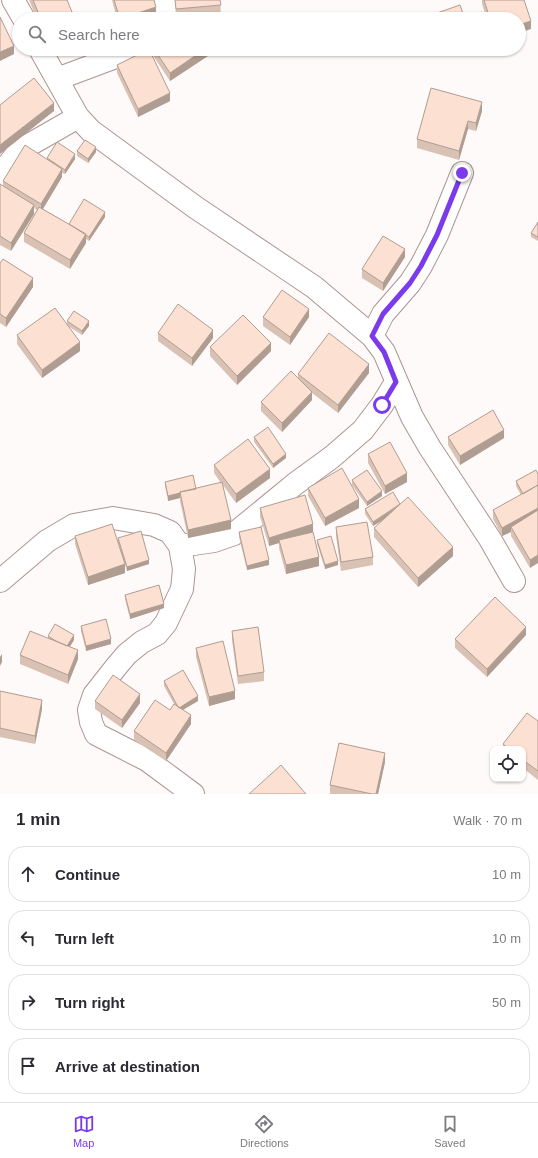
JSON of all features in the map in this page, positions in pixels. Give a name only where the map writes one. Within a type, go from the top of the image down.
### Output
[{"type":"street","points":[[13,0],[20,12]]},
{"type":"street","points":[[164,0],[166,12]]},
{"type":"street","points":[[44,56],[78,117],[91,131],[195,207],[314,287],[372,336],[384,352],[412,417],[430,448],[490,539],[514,581]]},
{"type":"street","points":[[58,79],[122,56]]},
{"type":"street","points":[[0,175],[15,156],[29,145],[78,117]]},
{"type":"street","points":[[372,336],[383,314],[410,283],[421,266],[437,235],[462,173]]},
{"type":"street","points":[[180,546],[214,542],[234,534],[295,484],[332,457],[363,430],[382,405],[396,382]]},
{"type":"street","points":[[0,581],[47,541],[74,525],[113,518],[154,525],[170,532],[180,546],[184,569],[182,589],[166,623],[157,634],[142,642],[116,667],[94,695],[89,710],[91,722],[96,734],[147,760],[193,794]]},
{"type":"building","points":[[33,0],[67,0],[72,12],[38,12]]},
{"type":"building","points":[[114,0],[154,0],[156,7],[141,12],[118,12]]},
{"type":"building","points":[[175,0],[220,0],[221,5],[176,9]]},
{"type":"building","points":[[484,0],[524,0],[531,21],[526,23],[526,12],[488,12]]},
{"type":"building","points":[[460,5],[462,12],[440,12]]},
{"type":"building","points":[[0,17],[12,42],[12,47],[0,52]]},
{"type":"building","points":[[135,56],[152,56],[170,93],[138,109],[117,65]]},
{"type":"building","points":[[159,56],[195,56],[170,73]]},
{"type":"building","points":[[34,78],[54,103],[0,145],[0,105]]},
{"type":"building","points":[[431,88],[482,102],[476,123],[468,121],[459,151],[417,139]]},
{"type":"building","points":[[85,140],[96,147],[88,159],[77,151]]},
{"type":"building","points":[[57,142],[75,154],[65,170],[47,158]]},
{"type":"building","points":[[25,145],[62,169],[41,204],[3,181]]},
{"type":"building","points":[[0,184],[34,205],[11,243],[0,236]]},
{"type":"building","points":[[84,199],[105,212],[89,237],[69,224]]},
{"type":"building","points":[[39,207],[86,234],[70,260],[24,233]]},
{"type":"building","points":[[538,222],[538,237],[531,233]]},
{"type":"building","points":[[383,236],[405,249],[383,283],[362,269]]},
{"type":"building","points":[[3,259],[33,278],[6,318],[0,314],[0,263]]},
{"type":"building","points":[[282,290],[309,309],[290,337],[263,317]]},
{"type":"building","points":[[178,304],[213,330],[192,358],[158,333]]},
{"type":"building","points":[[55,308],[80,342],[42,370],[17,335]]},
{"type":"building","points":[[74,311],[89,321],[82,331],[67,321]]},
{"type":"building","points":[[243,315],[271,343],[237,376],[210,347]]},
{"type":"building","points":[[329,333],[369,364],[338,405],[298,374]]},
{"type":"building","points":[[291,371],[312,392],[282,423],[261,402]]},
{"type":"building","points":[[493,410],[504,430],[460,456],[448,437]]},
{"type":"building","points":[[268,427],[286,454],[273,464],[254,437]]},
{"type":"building","points":[[248,439],[270,469],[236,494],[214,465]]},
{"type":"building","points":[[390,442],[407,473],[385,486],[368,454]]},
{"type":"building","points":[[342,468],[359,499],[325,518],[308,488]]},
{"type":"building","points":[[367,470],[382,491],[367,502],[352,480]]},
{"type":"building","points":[[536,470],[538,474],[538,485],[523,494],[516,481]]},
{"type":"building","points":[[193,475],[196,489],[168,496],[165,482]]},
{"type":"building","points":[[222,482],[231,520],[188,530],[180,492]]},
{"type":"building","points":[[538,485],[538,508],[502,528],[493,510]]},
{"type":"building","points":[[393,492],[400,504],[373,522],[365,509]]},
{"type":"building","points":[[305,495],[313,524],[269,538],[260,508]]},
{"type":"building","points":[[408,497],[453,547],[418,578],[374,528]]},
{"type":"building","points":[[538,510],[538,555],[530,560],[511,527]]},
{"type":"building","points":[[367,522],[373,557],[341,562],[336,527]]},
{"type":"building","points":[[112,524],[125,564],[88,577],[75,536]]},
{"type":"building","points":[[261,527],[269,560],[247,566],[239,532]]},
{"type":"building","points":[[141,531],[149,560],[127,567],[118,538]]},
{"type":"building","points":[[313,532],[319,557],[286,565],[279,540]]},
{"type":"building","points":[[331,536],[338,561],[325,565],[317,540]]},
{"type":"building","points":[[159,585],[164,604],[130,614],[125,595]]},
{"type":"building","points":[[495,597],[526,627],[487,669],[455,639]]},
{"type":"building","points":[[106,619],[111,639],[86,646],[81,626]]},
{"type":"building","points":[[55,624],[74,635],[67,646],[48,636]]},
{"type":"building","points":[[258,627],[264,672],[238,676],[232,631]]},
{"type":"building","points":[[30,631],[78,650],[68,675],[20,655]]},
{"type":"building","points":[[223,641],[235,691],[209,697],[196,648]]},
{"type":"building","points":[[183,670],[198,696],[179,708],[164,681]]},
{"type":"building","points":[[113,675],[140,694],[122,720],[95,701]]},
{"type":"building","points":[[0,691],[42,700],[35,736],[0,728]]},
{"type":"building","points":[[155,700],[170,710],[174,704],[191,715],[166,753],[134,731]]},
{"type":"building","points":[[527,713],[538,721],[538,771],[526,762],[526,746],[505,746],[503,744]]},
{"type":"building","points":[[339,743],[385,753],[376,794],[330,785]]},
{"type":"building","points":[[281,765],[306,794],[249,794]]},
{"type":"route","points":[[382,405],[396,382],[384,352],[372,336],[383,314],[410,283],[421,266],[437,235],[462,173]]}]
